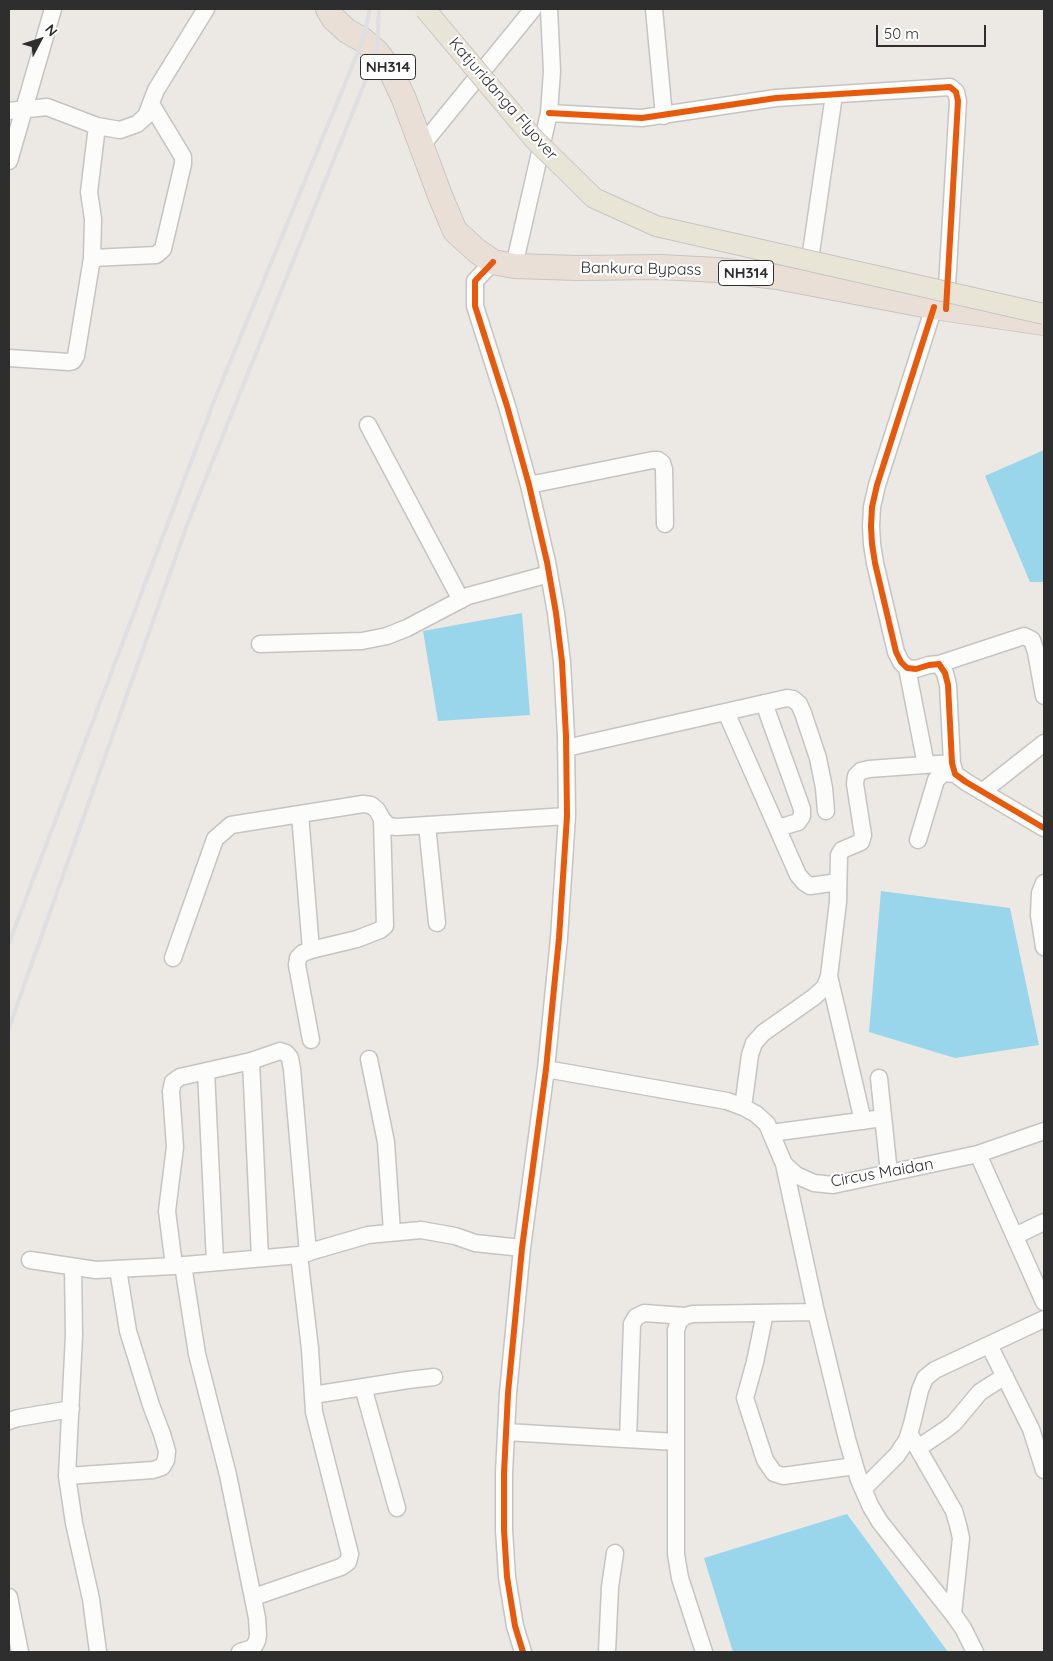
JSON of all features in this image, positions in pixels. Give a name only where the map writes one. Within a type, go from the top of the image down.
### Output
[{"type":"highway","name":"NH314","points":[[328,9],[334,19],[347,31],[363,40],[377,52],[391,71],[404,99],[440,198],[455,231],[477,251],[504,264]]},
{"type":"highway","name":"Bankura Bypass","points":[[504,264],[578,268],[660,267],[718,270],[777,277],[940,308],[1044,323]]},
{"type":"main road","name":"Katjuridanga Flyover","points":[[425,9],[534,139],[594,198],[656,226],[1044,314]]},
{"type":"street","points":[[9,161],[17,110],[53,9]]},
{"type":"street","points":[[17,110],[47,108],[97,126],[120,130],[142,121],[165,75],[206,9]]},
{"type":"street","points":[[422,145],[533,9]]},
{"type":"street","points":[[523,1652],[515,1626],[507,1577],[504,1530],[506,1432],[522,1248],[546,1069],[559,938],[567,816],[566,748],[562,662],[549,574],[529,485],[507,406],[475,306],[474,281],[504,264],[549,112],[552,71],[549,9]]},
{"type":"street","points":[[654,9],[664,116]]},
{"type":"street","points":[[549,112],[642,118],[776,98],[942,86],[950,87],[956,92],[958,101],[940,308],[877,485],[872,507],[872,544],[875,563],[896,652],[901,662],[907,668],[926,765]]},
{"type":"street","points":[[806,282],[834,95]]},
{"type":"street","points":[[92,258],[156,255],[163,249],[183,157],[151,104]]},
{"type":"street","points":[[9,358],[69,362],[73,361],[76,356],[92,258],[93,219],[89,192],[97,126]]},
{"type":"street","points":[[368,424],[461,600]]},
{"type":"street","points":[[529,485],[658,460],[662,463],[664,469],[665,524]]},
{"type":"street","points":[[260,644],[362,640],[387,636],[407,628],[461,600],[486,591],[549,574]]},
{"type":"street","points":[[907,668],[916,669],[939,664],[1024,636],[1032,640],[1043,690]]},
{"type":"street","points":[[939,664],[948,685],[954,769]]},
{"type":"street","points":[[566,748],[787,698],[793,699],[799,704],[818,758],[826,811]]},
{"type":"street","points":[[764,703],[802,809],[802,816],[798,822],[778,828]]},
{"type":"street","points":[[726,712],[798,875],[810,886],[838,882]]},
{"type":"street","points":[[982,792],[1044,743]]},
{"type":"street","points":[[743,1107],[750,1056],[754,1043],[763,1033],[814,997],[825,987],[829,976],[838,902],[839,854],[842,850],[856,846],[861,842],[863,835],[855,784],[856,776],[869,769],[926,765],[954,769],[982,792],[1044,828]]},
{"type":"street","points":[[918,840],[936,780],[943,773],[954,769]]},
{"type":"street","points":[[173,958],[215,839],[231,825],[362,804],[371,805],[377,810],[388,826],[397,827],[567,816]]},
{"type":"street","points":[[300,814],[312,950]]},
{"type":"street","points":[[311,1040],[297,965],[298,958],[303,953],[357,939],[380,930],[385,926],[382,819]]},
{"type":"street","points":[[427,825],[437,923]]},
{"type":"street","points":[[1044,883],[1040,893],[1039,915],[1044,947]]},
{"type":"street","points":[[829,976],[863,1121]]},
{"type":"street","points":[[240,1652],[253,1648],[258,1635],[254,1597],[228,1475],[197,1354],[167,1211],[175,1147],[171,1091],[173,1082],[180,1077],[251,1061],[280,1051],[286,1053],[290,1058],[314,1412],[350,1554],[348,1562],[341,1567],[254,1597]]},
{"type":"street","points":[[369,1059],[386,1142],[392,1232]]},
{"type":"street","points":[[251,1061],[260,1258]]},
{"type":"street","points":[[546,1069],[727,1101],[756,1114],[767,1124],[784,1164],[816,1312],[855,1466],[863,1489],[880,1522],[953,1614],[963,1628],[975,1652]]},
{"type":"street","points":[[206,1071],[215,1262]]},
{"type":"street","points":[[879,1078],[889,1173]]},
{"type":"street","points":[[771,1133],[883,1118]]},
{"type":"street","name":"Circus Maidan","points":[[784,1164],[796,1175],[814,1183],[833,1184],[978,1154],[1044,1131]]},
{"type":"street","points":[[978,1154],[1044,1302]]},
{"type":"street","points":[[1015,1236],[1044,1222]]},
{"type":"street","points":[[30,1260],[96,1270],[178,1266],[304,1254],[368,1235],[421,1230],[456,1236],[475,1243],[522,1248]]},
{"type":"street","points":[[72,1267],[74,1335],[67,1476],[74,1523],[91,1599],[98,1652]]},
{"type":"street","points":[[67,1476],[153,1470],[162,1467],[166,1460],[162,1434],[128,1331],[118,1269]]},
{"type":"street","points":[[628,1439],[632,1324],[636,1317],[644,1313],[685,1316],[693,1314],[816,1312]]},
{"type":"street","points":[[765,1313],[745,1398],[765,1460],[774,1472],[783,1476],[855,1466]]},
{"type":"street","points":[[685,1316],[679,1321],[676,1330],[676,1554],[680,1578],[704,1652]]},
{"type":"street","points":[[863,1489],[897,1455],[909,1433],[925,1378],[934,1370],[1044,1319]]},
{"type":"street","points":[[989,1344],[1005,1376],[1038,1426],[1044,1470]]},
{"type":"street","points":[[918,1448],[954,1423],[980,1392],[1005,1376]]},
{"type":"street","points":[[313,1395],[434,1377]]},
{"type":"street","points":[[363,1387],[397,1508]]},
{"type":"street","points":[[9,1421],[71,1409]]},
{"type":"street","points":[[506,1432],[676,1442]]},
{"type":"street","points":[[909,1433],[954,1511],[958,1525],[961,1538],[953,1614]]},
{"type":"street","points":[[607,1652],[610,1587],[615,1554]]},
{"type":"street","points":[[9,1597],[20,1652]]},
{"type":"water","points":[[1044,450],[1044,582],[1030,582],[985,476]]},
{"type":"water","points":[[522,613],[530,715],[438,721],[423,631]]},
{"type":"water","points":[[881,891],[1010,908],[1039,1045],[955,1058],[869,1032]]},
{"type":"water","points":[[847,1514],[948,1652],[733,1652],[704,1558]]},
{"type":"railway","points":[[9,943],[216,396],[363,40],[370,9]]},
{"type":"railway","points":[[9,1028],[187,525],[377,52],[379,9]]},
{"type":"cycle path","points":[[549,113],[642,118],[776,98],[950,87],[956,92],[958,101],[946,309]]},
{"type":"cycle path","points":[[493,262],[475,281],[475,306],[507,406],[529,485],[547,562],[562,662],[566,736],[567,816],[559,938],[546,1069],[522,1248],[508,1393],[504,1473],[504,1530],[507,1577],[515,1626],[523,1652]]},
{"type":"cycle path","points":[[934,307],[877,485],[872,507],[871,526],[875,563],[896,652],[901,662],[907,668],[916,669],[939,664],[945,673],[948,685],[952,763],[955,774],[1044,828]]}]
